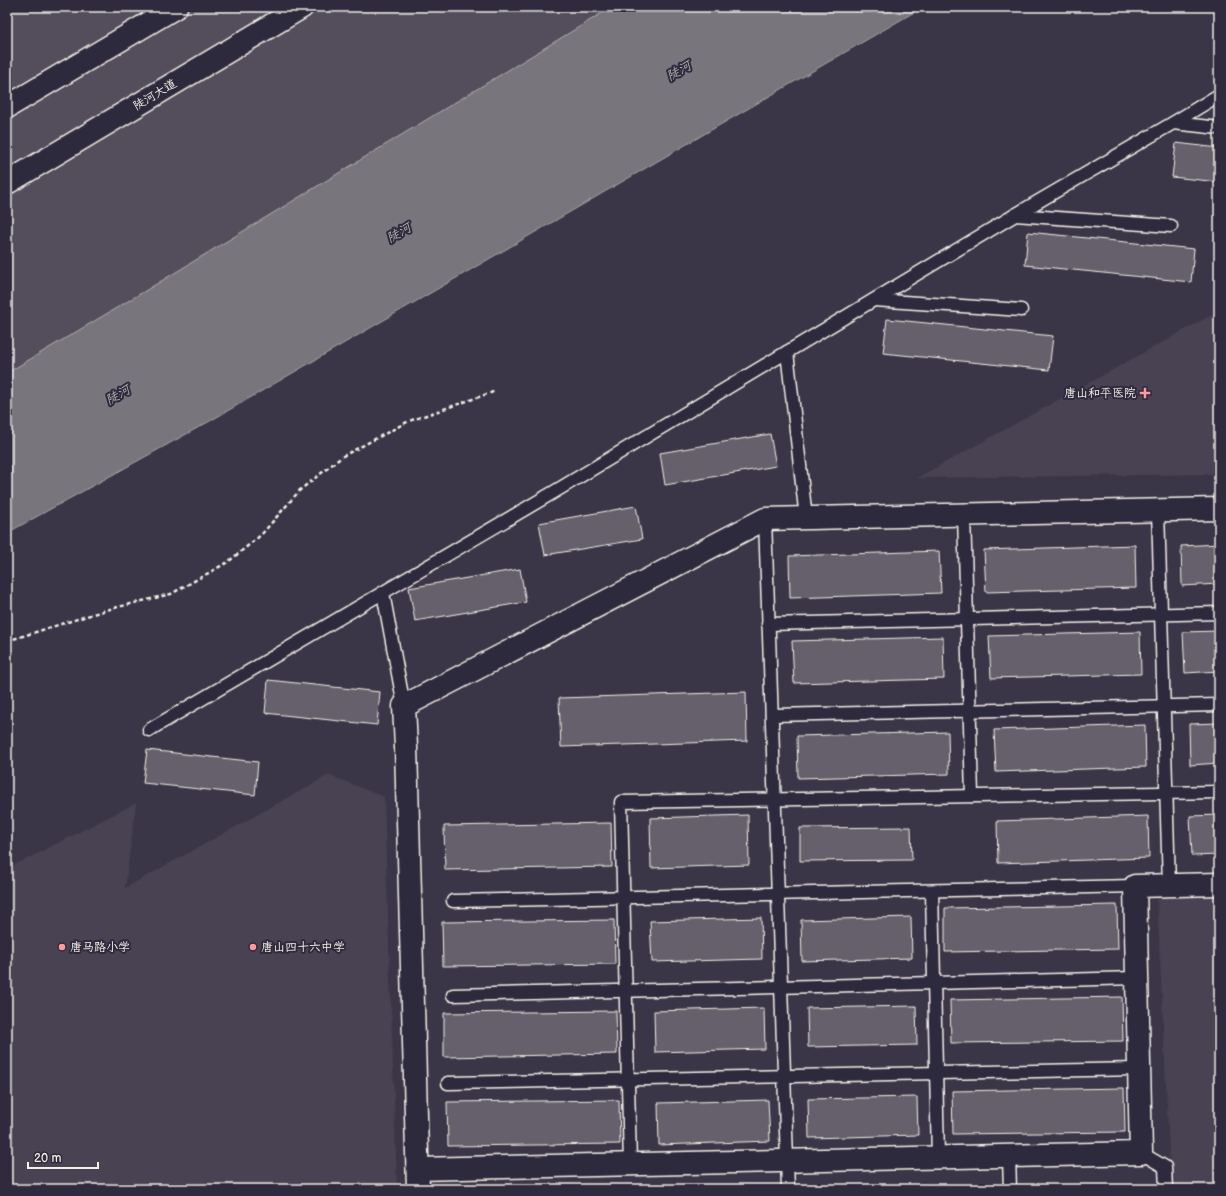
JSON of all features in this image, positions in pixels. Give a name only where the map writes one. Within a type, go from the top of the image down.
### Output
[{"type":"street","points":[[7,107],[176,7]]},
{"type":"street","name":"陡河大道","points":[[7,183],[302,7]]},
{"type":"street","points":[[1219,509],[765,519],[404,706],[407,763],[418,1179],[630,1164],[1141,1153],[1135,886],[1219,884]]},
{"type":"lane","points":[[149,730],[561,488],[1015,215],[1173,124],[1219,95]]},
{"type":"lane","points":[[1173,124],[1219,128]]},
{"type":"lane","points":[[1015,215],[1171,226]]},
{"type":"lane","points":[[874,300],[1021,310]]},
{"type":"lane","points":[[787,352],[806,518]]},
{"type":"lane","points":[[1158,510],[1169,885]]},
{"type":"lane","points":[[964,514],[972,796]]},
{"type":"lane","points":[[765,519],[788,1189]]},
{"type":"lane","points":[[383,593],[404,706]]},
{"type":"lane","points":[[768,624],[1219,613]]},
{"type":"lane","points":[[772,715],[1219,705]]},
{"type":"lane","points":[[630,1164],[621,802],[1219,792]]},
{"type":"lane","points":[[453,901],[1135,886]]},
{"type":"lane","points":[[932,891],[938,1157]]},
{"type":"lane","points":[[453,995],[1137,978]]},
{"type":"lane","points":[[448,1083],[1139,1069]]},
{"type":"lane","points":[[1141,1153],[1165,1167],[1166,1189]]},
{"type":"lane","points":[[1009,1156],[1010,1189]]},
{"type":"path","points":[[7,641],[106,610],[171,594],[228,562],[261,535],[300,490],[343,456],[409,421],[496,391]]},
{"type":"shaded area","points":[[7,7],[612,7],[145,291],[7,373]]},
{"type":"shaded area","name":"唐山和平医院","points":[[1219,311],[1219,474],[917,478]]},
{"type":"shaded area","name":"唐山四十六中学","points":[[329,775],[384,797],[397,1189],[7,1189],[7,869],[136,803],[125,888]]},
{"type":"shaded area","points":[[1219,893],[1219,1189],[1171,1189],[1157,894]]},
{"type":"water","name":"陡河","points":[[612,7],[923,7],[210,421],[7,533],[7,373],[145,291]]},
{"type":"building","points":[[1176,143],[1219,148],[1219,182],[1172,177]]},
{"type":"building","points":[[1028,232],[1194,249],[1191,282],[1025,265]]},
{"type":"building","points":[[887,319],[1053,336],[1049,370],[883,353]]},
{"type":"building","points":[[770,434],[776,466],[665,485],[660,453]]},
{"type":"building","points":[[636,506],[642,539],[545,555],[539,523]]},
{"type":"building","points":[[1219,544],[1219,584],[1182,586],[1181,546]]},
{"type":"building","points":[[1135,545],[1136,588],[986,592],[984,550]]},
{"type":"building","points":[[939,551],[941,593],[790,598],[789,556]]},
{"type":"building","points":[[520,569],[526,602],[415,621],[409,588]]},
{"type":"building","points":[[1219,631],[1219,671],[1185,673],[1183,632]]},
{"type":"building","points":[[1140,632],[1141,674],[991,678],[989,636]]},
{"type":"building","points":[[943,637],[944,679],[794,683],[792,641]]},
{"type":"building","points":[[268,680],[380,692],[377,725],[265,713]]},
{"type":"building","points":[[746,692],[747,741],[561,747],[559,698]]},
{"type":"building","points":[[1219,723],[1219,763],[1190,765],[1189,724]]},
{"type":"building","points":[[1145,725],[1146,767],[996,772],[994,730]]},
{"type":"building","points":[[948,732],[949,774],[798,778],[797,736]]},
{"type":"building","points":[[147,750],[258,762],[255,795],[143,783]]},
{"type":"building","points":[[748,815],[749,865],[651,868],[650,818]]},
{"type":"building","points":[[1219,815],[1219,855],[1192,856],[1190,816]]},
{"type":"building","points":[[1148,816],[1149,858],[998,863],[997,821]]},
{"type":"building","points":[[611,823],[612,867],[445,870],[444,826]]},
{"type":"building","points":[[911,827],[912,860],[800,861],[800,828]]},
{"type":"building","points":[[1117,905],[1118,949],[945,952],[945,908]]},
{"type":"building","points":[[911,917],[912,958],[802,961],[801,920]]},
{"type":"building","points":[[761,918],[762,959],[652,962],[650,921]]},
{"type":"building","points":[[614,920],[615,964],[443,966],[442,922]]},
{"type":"building","points":[[1122,997],[1123,1041],[951,1043],[950,1000]]},
{"type":"building","points":[[916,1006],[917,1045],[808,1047],[807,1008]]},
{"type":"building","points":[[764,1008],[765,1049],[655,1052],[654,1011]]},
{"type":"building","points":[[616,1011],[617,1054],[444,1057],[444,1013]]},
{"type":"building","points":[[1124,1088],[1125,1132],[953,1134],[952,1091]]},
{"type":"building","points":[[917,1097],[918,1135],[809,1138],[808,1099]]},
{"type":"building","points":[[619,1100],[620,1144],[448,1146],[447,1102]]},
{"type":"building","points":[[768,1100],[770,1141],[659,1145],[658,1103]]},
{"type":"place","name":"唐山和平医院","points":[[1145,393]]},
{"type":"place","name":"唐马路小学","points":[[62,947]]},
{"type":"place","name":"唐山四十六中学","points":[[253,947]]}]
